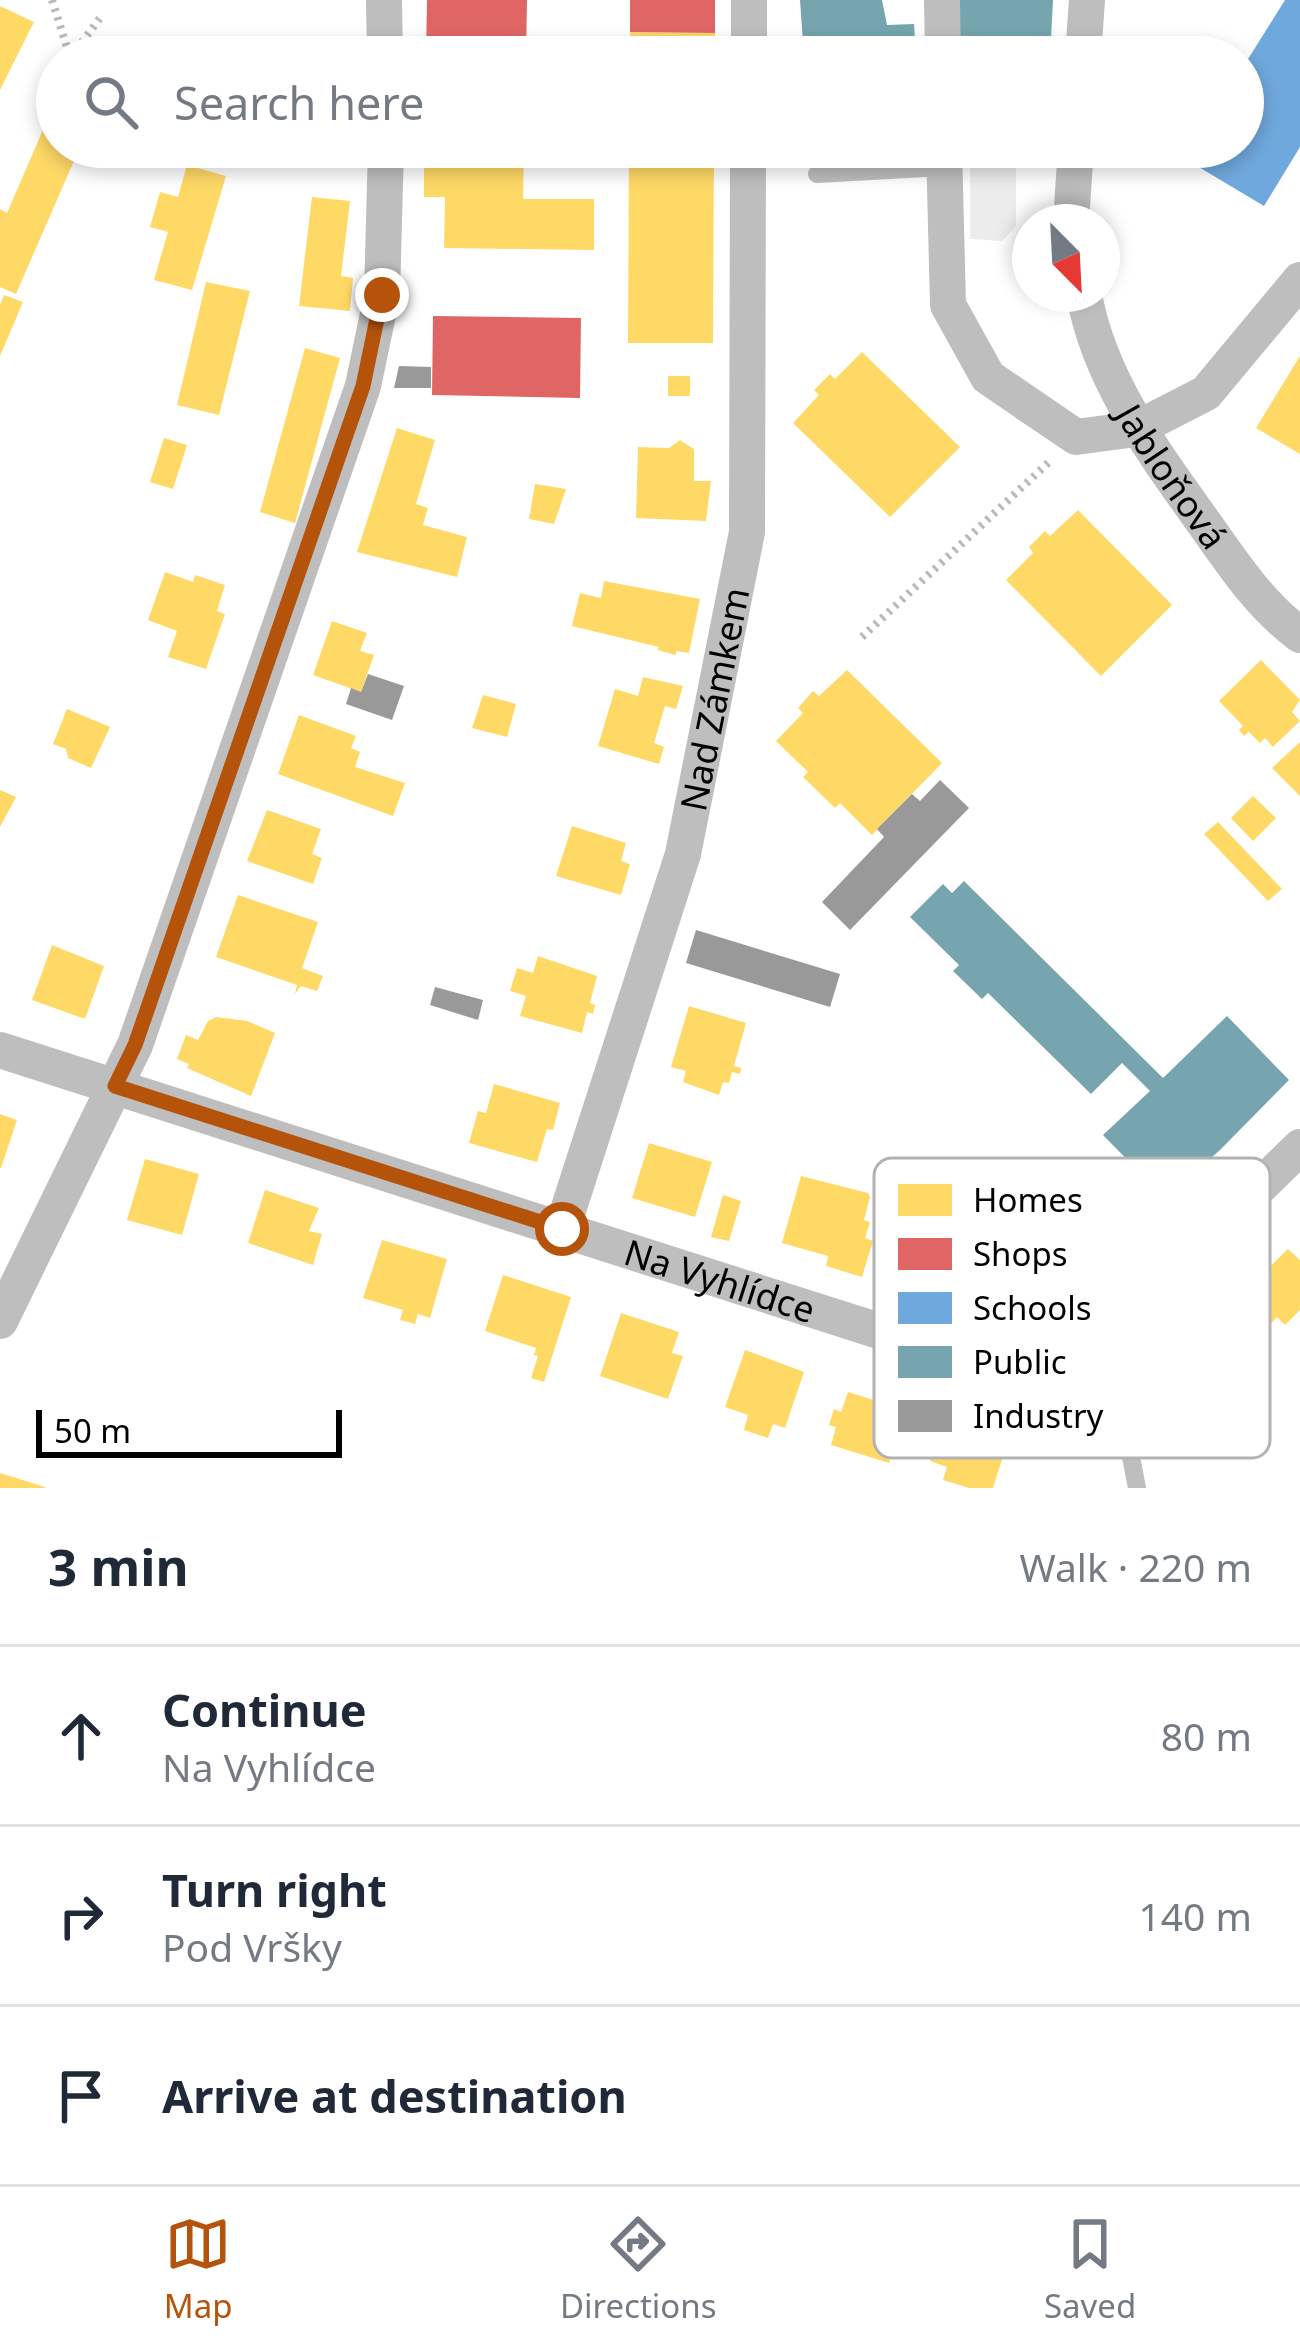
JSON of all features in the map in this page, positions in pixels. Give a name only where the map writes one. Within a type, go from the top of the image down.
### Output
[{"type":"street","points":[[385,0],[385,36]]},
{"type":"street","points":[[748,36],[749,0]]},
{"type":"street","points":[[942,0],[943,36]]},
{"type":"street","points":[[1085,36],[1088,0]]},
{"type":"street","points":[[0,1321],[135,1045],[363,386],[382,295],[385,168]]},
{"type":"street","name":"Nad Zámkem","points":[[562,1229],[683,854],[747,532],[748,168]]},
{"type":"street","points":[[944,168],[948,305],[988,377],[1076,437],[1136,429],[1206,392],[1300,280]]},
{"type":"street","points":[[1072,204],[1075,168]]},
{"type":"street","name":"Jabloňová","points":[[1087,312],[1136,429],[1266,609],[1300,634]]},
{"type":"street","name":"Na Vyhlídce","points":[[0,1050],[874,1329]]},
{"type":"street","points":[[1270,1176],[1300,1147]]},
{"type":"lane","points":[[817,174],[862,168]]},
{"type":"lane","points":[[1131,1458],[1137,1488]]},
{"type":"path","points":[[52,0],[63,36]]},
{"type":"path","points":[[87,36],[104,14]]},
{"type":"path","points":[[862,637],[1052,459]]},
{"type":"shaded area","points":[[970,168],[1016,168],[1012,230],[1002,241],[970,239]]},
{"type":"building: Homes","points":[[0,6],[34,22],[0,90]]},
{"type":"building: Homes","points":[[630,32],[715,33],[715,36],[630,36]]},
{"type":"building: Homes","points":[[36,146],[36,168],[71,168],[16,294],[0,287],[0,209],[7,213]]},
{"type":"building: Homes","points":[[186,168],[226,176],[192,290],[154,280],[168,232],[150,227],[160,192],[178,197]]},
{"type":"building: Homes","points":[[424,168],[524,168],[523,199],[594,199],[594,250],[444,248],[445,197],[424,197]]},
{"type":"building: Homes","points":[[629,168],[714,168],[713,343],[628,343]]},
{"type":"building: Homes","points":[[312,197],[350,201],[341,276],[353,278],[350,311],[299,306]]},
{"type":"building: Homes","points":[[206,282],[250,291],[219,415],[177,405]]},
{"type":"building: Homes","points":[[4,295],[23,302],[0,356],[0,305]]},
{"type":"building: Homes","points":[[305,348],[340,358],[295,523],[260,512]]},
{"type":"building: Homes","points":[[862,352],[960,447],[890,517],[793,423],[819,395],[814,390],[830,374],[835,379]]},
{"type":"building: Homes","points":[[1300,356],[1300,454],[1256,428]]},
{"type":"building: Homes","points":[[668,376],[690,376],[690,396],[668,396]]},
{"type":"building: Homes","points":[[397,428],[435,440],[416,504],[428,508],[423,525],[467,537],[457,577],[357,552]]},
{"type":"building: Homes","points":[[164,438],[187,445],[173,489],[150,482]]},
{"type":"building: Homes","points":[[680,440],[694,449],[694,481],[711,481],[706,521],[636,518],[638,447],[669,448]]},
{"type":"building: Homes","points":[[535,484],[566,489],[554,524],[529,519]]},
{"type":"building: Homes","points":[[1078,510],[1172,605],[1101,676],[1006,580],[1033,553],[1029,547],[1045,531],[1050,536]]},
{"type":"building: Homes","points":[[165,572],[193,582],[195,575],[225,585],[217,611],[225,614],[206,669],[168,657],[177,631],[148,620]]},
{"type":"building: Homes","points":[[604,581],[700,599],[689,653],[676,651],[676,655],[572,626],[580,593],[601,598]]},
{"type":"building: Homes","points":[[332,621],[367,633],[360,651],[374,655],[361,692],[313,675]]},
{"type":"building: Homes","points":[[1261,660],[1300,700],[1292,712],[1300,721],[1273,747],[1265,738],[1260,743],[1249,732],[1244,736],[1239,730],[1243,726],[1219,701]]},
{"type":"building: Homes","points":[[847,670],[942,763],[872,835],[840,803],[835,808],[803,777],[808,772],[776,741],[803,713],[798,708],[813,691],[819,696]]},
{"type":"building: Homes","points":[[643,677],[683,686],[676,709],[665,706],[654,743],[664,747],[659,764],[598,746],[615,689],[638,696]]},
{"type":"building: Homes","points":[[483,695],[516,704],[507,737],[472,728]]},
{"type":"building: Homes","points":[[67,709],[110,727],[91,768],[68,758],[66,749],[53,744]]},
{"type":"building: Homes","points":[[299,715],[356,736],[351,748],[360,752],[355,767],[405,783],[393,816],[278,774]]},
{"type":"building: Homes","points":[[1300,742],[1300,796],[1272,768]]},
{"type":"building: Homes","points":[[0,790],[16,797],[0,827]]},
{"type":"building: Homes","points":[[1253,796],[1276,818],[1253,841],[1231,818]]},
{"type":"building: Homes","points":[[267,810],[321,829],[312,854],[322,858],[313,884],[247,861]]},
{"type":"building: Homes","points":[[1218,822],[1282,889],[1268,901],[1204,834]]},
{"type":"building: Homes","points":[[572,826],[626,843],[621,861],[630,864],[621,895],[556,876]]},
{"type":"building: Homes","points":[[238,895],[318,922],[302,968],[323,976],[317,991],[301,986],[295,994],[297,985],[216,957]]},
{"type":"building: Homes","points":[[52,945],[104,966],[85,1019],[32,1000]]},
{"type":"building: Homes","points":[[538,956],[597,976],[590,1003],[595,1005],[593,1014],[587,1012],[582,1033],[520,1016],[526,996],[510,991],[517,968],[533,973]]},
{"type":"building: Homes","points":[[689,1006],[746,1023],[734,1066],[741,1068],[740,1074],[732,1072],[719,1095],[683,1082],[686,1071],[671,1067]]},
{"type":"building: Homes","points":[[216,1017],[247,1021],[275,1033],[251,1096],[177,1059],[186,1035],[198,1040],[208,1021]]},
{"type":"building: Homes","points":[[494,1084],[560,1103],[537,1162],[469,1143],[478,1111],[486,1113]]},
{"type":"building: Homes","points":[[0,1114],[17,1120],[1,1168],[0,1168]]},
{"type":"building: Homes","points":[[649,1143],[712,1162],[695,1217],[632,1198]]},
{"type":"building: Homes","points":[[145,1159],[199,1174],[182,1235],[127,1220]]},
{"type":"building: Homes","points":[[801,1176],[868,1193],[864,1220],[870,1222],[865,1238],[873,1241],[862,1277],[826,1266],[828,1256],[782,1243]]},
{"type":"building: Homes","points":[[265,1190],[319,1208],[309,1231],[322,1234],[313,1265],[248,1243]]},
{"type":"building: Homes","points":[[723,1195],[741,1201],[729,1241],[711,1237]]},
{"type":"building: Homes","points":[[382,1240],[447,1259],[430,1318],[418,1314],[415,1324],[400,1320],[403,1310],[363,1298]]},
{"type":"building: Homes","points":[[1288,1249],[1300,1260],[1300,1310],[1285,1325],[1277,1317],[1270,1324],[1270,1267]]},
{"type":"building: Homes","points":[[503,1275],[571,1297],[544,1382],[531,1378],[536,1348],[485,1331]]},
{"type":"building: Homes","points":[[621,1313],[679,1332],[672,1353],[683,1356],[668,1399],[600,1376]]},
{"type":"building: Homes","points":[[745,1350],[804,1372],[785,1428],[773,1424],[768,1438],[744,1430],[748,1415],[725,1407]]},
{"type":"building: Homes","points":[[848,1392],[874,1400],[874,1458],[891,1458],[889,1463],[831,1445],[836,1427],[829,1425],[834,1409],[841,1412]]},
{"type":"building: Homes","points":[[1002,1458],[993,1488],[969,1488],[943,1480],[947,1467],[930,1461]]},
{"type":"building: Homes","points":[[0,1473],[45,1487],[45,1488],[0,1488]]},
{"type":"building: Shops","points":[[427,0],[527,0],[526,36],[426,36]]},
{"type":"building: Shops","points":[[630,0],[715,0],[715,33],[630,32]]},
{"type":"building: Shops","points":[[433,316],[581,318],[580,398],[432,395]]},
{"type":"building: Schools","points":[[1285,0],[1300,0],[1300,147],[1264,206],[1200,168],[1264,168],[1262,36]]},
{"type":"building: Public","points":[[800,0],[882,0],[887,25],[914,24],[915,36],[803,36]]},
{"type":"building: Public","points":[[957,0],[1053,0],[1051,36],[955,36]]},
{"type":"building: Public","points":[[964,881],[1163,1078],[1227,1016],[1289,1080],[1211,1158],[1126,1158],[1103,1135],[1150,1091],[1122,1063],[1091,1094],[988,993],[982,999],[953,971],[959,965],[910,917],[943,884],[952,893]]},
{"type":"building: Industry","points":[[399,366],[431,367],[431,388],[394,388]]},
{"type":"building: Industry","points":[[368,674],[404,686],[392,720],[346,704],[351,688],[361,692]]},
{"type":"building: Industry","points":[[940,780],[969,808],[850,930],[822,902],[884,837],[877,829],[912,794],[920,801]]},
{"type":"building: Industry","points":[[696,930],[840,974],[830,1007],[686,963]]},
{"type":"building: Industry","points":[[435,987],[483,1000],[478,1020],[430,1005]]},
{"type":"route","points":[[382,295],[363,386],[135,1045],[115,1086],[562,1229]]}]
